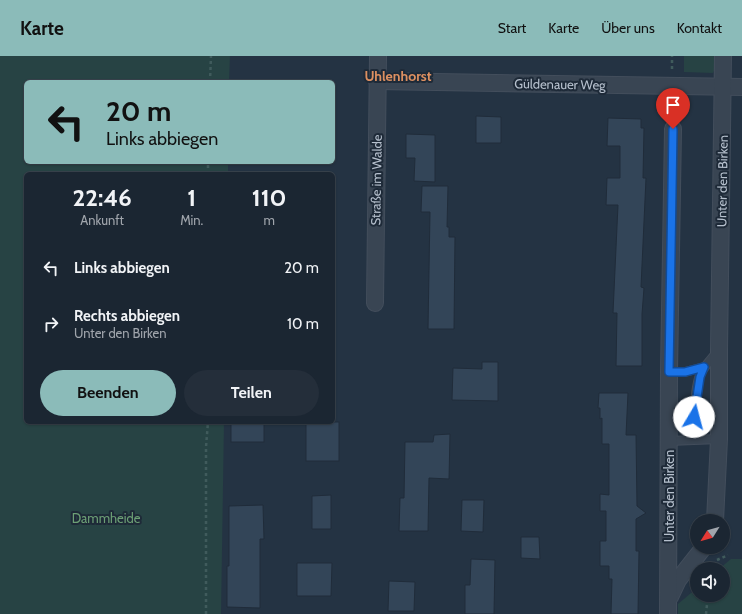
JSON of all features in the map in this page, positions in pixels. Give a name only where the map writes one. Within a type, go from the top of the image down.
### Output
[{"type":"street","name":"Straße im Walde","points":[[375,303],[378,56]]},
{"type":"street","name":"Unter den Birken","points":[[715,514],[720,439],[719,350],[724,56]]},
{"type":"street","name":"Güldenauer Weg","points":[[378,81],[742,87]]},
{"type":"street","name":"Unter den Birken","points":[[668,607],[669,372],[673,129]]},
{"type":"street","name":"Unter den Birken","points":[[668,607],[678,580],[698,554]]},
{"type":"lane","points":[[693,439],[694,417],[700,377],[704,367],[719,350]]},
{"type":"lane","points":[[669,372],[685,372],[704,367]]},
{"type":"lane","points":[[669,441],[720,439]]},
{"type":"path","points":[[210,80],[211,56]]},
{"type":"path","points":[[206,614],[206,447],[208,424]]},
{"type":"path","points":[[706,614],[707,602]]},
{"type":"green space","name":"Dammheide","points":[[0,56],[230,56],[229,80],[24,80],[24,164],[228,164],[228,172],[24,172],[24,424],[224,424],[221,614],[0,614]]},
{"type":"green space","points":[[684,56],[715,56],[715,69],[713,73],[684,72]]},
{"type":"green space","points":[[731,559],[742,559],[742,614],[678,614],[678,604],[690,594],[690,602],[730,602],[730,562],[727,562]]},
{"type":"building","points":[[476,116],[501,117],[501,143],[476,143]]},
{"type":"building","points":[[608,118],[641,119],[641,128],[644,128],[643,178],[646,178],[641,287],[644,288],[642,314],[642,366],[616,366],[617,313],[613,313],[618,205],[606,205],[607,178],[620,178],[620,146],[607,146]]},
{"type":"building","points":[[406,134],[435,135],[435,182],[414,181],[415,158],[406,158]]},
{"type":"building","points":[[422,186],[448,186],[447,227],[449,227],[449,237],[455,237],[454,329],[428,329],[430,212],[421,212]]},
{"type":"building","points":[[482,362],[498,362],[498,401],[452,400],[453,368],[482,369]]},
{"type":"building","points":[[599,393],[628,393],[626,435],[636,435],[637,506],[646,513],[636,519],[636,551],[639,551],[638,614],[611,614],[612,579],[609,579],[609,566],[600,566],[600,541],[606,541],[606,511],[600,511],[600,494],[609,495],[609,444],[602,444],[602,418],[600,419],[600,408],[598,408]]},
{"type":"building","points":[[335,422],[339,422],[339,461],[306,461],[306,424],[335,424]]},
{"type":"building","points":[[231,424],[264,424],[264,442],[231,442]]},
{"type":"building","points":[[450,434],[449,479],[429,478],[428,531],[399,531],[400,498],[404,498],[405,442],[433,442],[434,435]]},
{"type":"building","points":[[331,495],[331,529],[312,529],[312,496]]},
{"type":"building","points":[[462,500],[484,500],[483,532],[461,531]]},
{"type":"building","points":[[263,505],[264,539],[260,539],[260,608],[227,607],[229,506]]},
{"type":"building","points":[[521,537],[539,537],[540,559],[521,558]]},
{"type":"building","points":[[471,559],[495,560],[494,614],[465,614],[465,585],[470,585]]},
{"type":"building","points":[[297,563],[332,563],[331,596],[297,596]]},
{"type":"building","points":[[389,581],[415,582],[414,611],[388,611]]},
{"type":"district","name":"Uhlenhorst","points":[[398,76]]},
{"type":"route","points":[[673,129],[669,372],[685,372],[704,367],[700,377],[694,417]]}]
